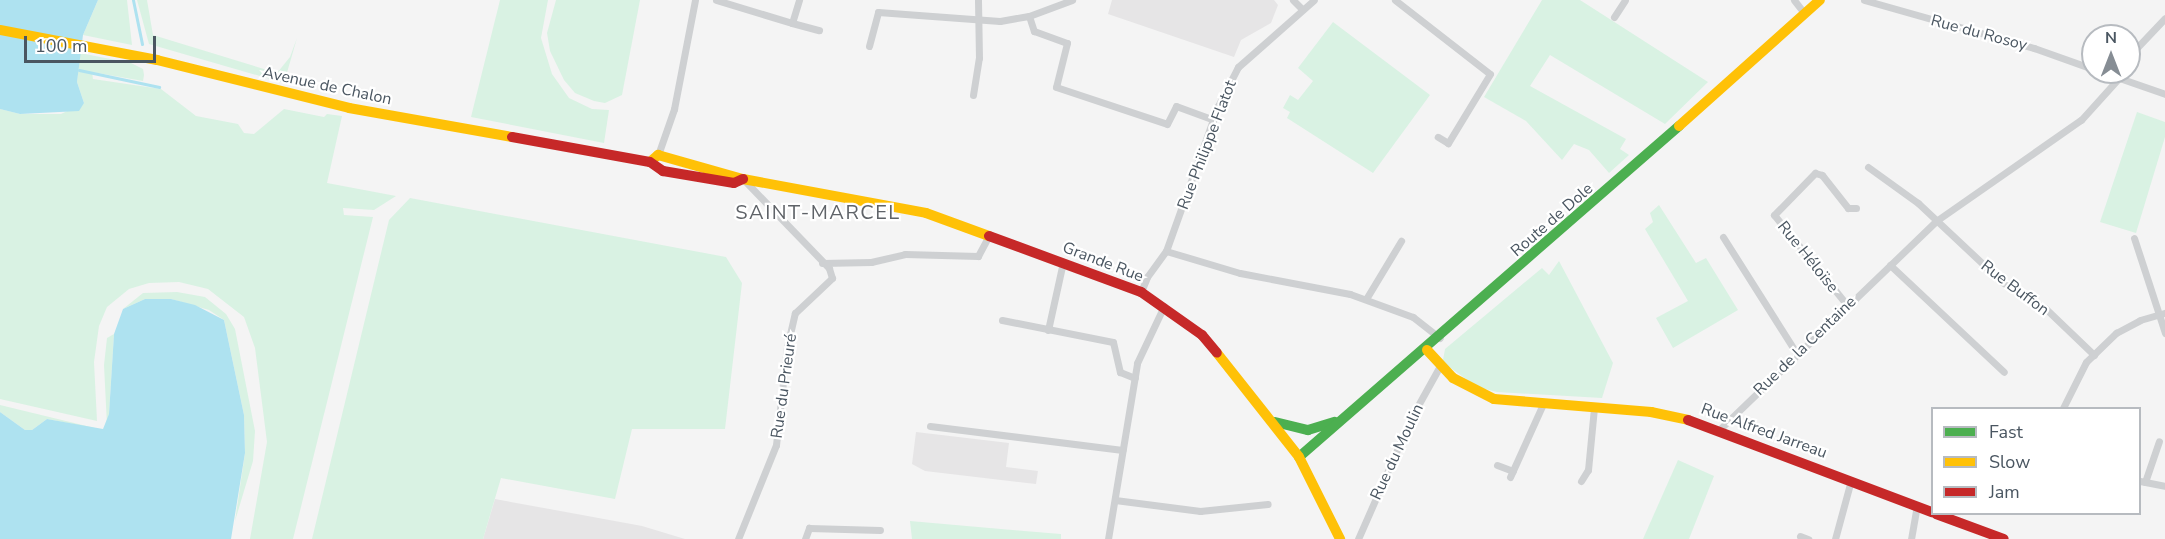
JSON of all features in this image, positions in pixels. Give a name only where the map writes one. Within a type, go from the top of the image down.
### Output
[{"type":"main road","name":"Route de Dole","points":[[1299,458],[1427,350],[1820,0]]},
{"type":"main road","name":"Avenue de Chalon","points":[[0,30],[106,50],[349,108],[657,161]]},
{"type":"main road","name":"Grande Rue","points":[[657,161],[926,213],[1141,292],[1164,306],[1202,335],[1274,421],[1299,458],[1340,539]]},
{"type":"main road","name":"Rue Alfred Jarreau","points":[[1427,350],[1440,366],[1480,394],[1543,404],[1651,412],[1720,428],[1931,512]]},
{"type":"main road","points":[[1274,421],[1308,430],[1349,415]]},
{"type":"main road","name":"Rue Alfred Jarreau","points":[[1939,515],[2004,539]]},
{"type":"street","points":[[657,161],[674,109],[695,0]]},
{"type":"street","points":[[716,0],[819,30]]},
{"type":"street","points":[[792,23],[799,0]]},
{"type":"street","points":[[973,95],[980,21],[978,0]]},
{"type":"street","points":[[869,46],[878,12],[980,21],[1029,16],[1072,0]]},
{"type":"street","points":[[1293,0],[1302,9]]},
{"type":"street","name":"Rue Philippe Flatot","points":[[1141,292],[1147,277],[1166,251],[1214,120],[1238,67],[1314,0]]},
{"type":"street","points":[[1395,0],[1490,74],[1448,143],[1438,137]]},
{"type":"street","points":[[1614,16],[1625,0]]},
{"type":"street","points":[[1794,0],[1804,13]]},
{"type":"street","name":"Rue du Rosoy","points":[[1864,0],[2034,48],[2081,65]]},
{"type":"street","points":[[1029,16],[1034,31],[1068,43],[1056,87],[1167,124],[1176,106],[1214,120]]},
{"type":"street","points":[[2141,43],[2165,18]]},
{"type":"street","name":"Rue de la Centaine","points":[[1720,428],[1936,221],[2080,120],[2107,84]]},
{"type":"street","points":[[2138,84],[2165,94]]},
{"type":"street","points":[[1868,167],[1918,203],[1936,221]]},
{"type":"street","name":"Rue Héloïse","points":[[1847,305],[1774,215],[1815,173],[1822,175],[1848,208],[1856,208]]},
{"type":"street","points":[[743,179],[822,263],[871,262],[905,254],[978,256],[989,235]]},
{"type":"street","name":"Rue Buffon","points":[[1936,221],[2002,282],[2045,308],[2094,355]]},
{"type":"street","points":[[1723,237],[1797,354]]},
{"type":"street","points":[[2134,238],[2162,313],[2165,333]]},
{"type":"street","points":[[1366,299],[1401,241]]},
{"type":"street","points":[[1166,251],[1239,273],[1366,299],[1413,317],[1440,338]]},
{"type":"street","points":[[1048,330],[1063,262]]},
{"type":"street","name":"Rue du Prieuré","points":[[738,539],[776,445],[787,347],[795,313],[832,278],[829,268],[822,263]]},
{"type":"street","points":[[1890,265],[2004,372]]},
{"type":"street","points":[[1108,539],[1137,363],[1164,306]]},
{"type":"street","points":[[2063,407],[2079,373],[2116,333],[2162,313]]},
{"type":"street","points":[[1002,320],[1113,342],[1120,372],[1135,378]]},
{"type":"street","name":"Rue du Moulin","points":[[1358,539],[1379,489],[1440,366]]},
{"type":"street","points":[[1497,465],[1512,474],[1543,404]]},
{"type":"street","points":[[1581,482],[1588,470],[1594,408]]},
{"type":"street","points":[[930,426],[1123,450]]},
{"type":"street","points":[[2159,441],[2142,482],[2165,486]]},
{"type":"street","points":[[1835,539],[1851,480]]},
{"type":"street","points":[[1115,500],[1200,511],[1268,504]]},
{"type":"street","points":[[1911,539],[1917,506]]},
{"type":"street","points":[[805,539],[809,528],[880,530]]},
{"type":"shaded area","points":[[1112,0],[1274,0],[1278,5],[1271,23],[1241,40],[1234,57],[1108,14]]},
{"type":"shaded area","points":[[916,432],[1009,443],[1006,467],[1038,471],[1036,484],[925,471],[912,464]]},
{"type":"shaded area","points":[[495,499],[642,526],[685,539],[483,539]]},
{"type":"green space","points":[[98,0],[127,0],[132,45],[83,35]]},
{"type":"green space","points":[[137,0],[147,0],[153,35],[277,73],[290,57],[297,38],[284,83],[149,44]]},
{"type":"green space","points":[[500,0],[548,0],[541,38],[552,74],[569,98],[592,109],[609,110],[604,143],[471,117]]},
{"type":"green space","points":[[556,0],[640,0],[622,95],[605,103],[594,101],[575,93],[564,80],[550,51],[547,33]]},
{"type":"green space","points":[[1542,0],[1580,0],[1708,82],[1665,124],[1550,55],[1530,86],[1626,139],[1620,149],[1629,155],[1609,173],[1589,150],[1574,144],[1562,160],[1526,121],[1484,97]]},
{"type":"green space","points":[[1333,22],[1430,95],[1373,173],[1287,118],[1290,112],[1283,108],[1290,95],[1298,100],[1313,81],[1298,68]]},
{"type":"green space","points":[[80,53],[131,63],[143,69],[144,75],[143,81],[92,72],[93,79],[161,89],[196,116],[238,124],[244,133],[254,134],[284,109],[324,117],[327,114],[342,116],[327,183],[396,196],[374,210],[343,208],[344,215],[373,217],[293,539],[250,539],[267,442],[255,348],[244,317],[208,289],[179,282],[149,283],[129,289],[107,307],[99,326],[94,362],[97,421],[0,399],[0,109],[20,114],[61,114],[84,103],[77,82]]},
{"type":"green space","points":[[2137,112],[2165,122],[2165,137],[2136,233],[2100,222]]},
{"type":"green space","points":[[410,198],[726,257],[742,283],[725,429],[632,429],[615,499],[501,478],[483,539],[312,539],[389,220]]},
{"type":"green space","points":[[1659,205],[1696,263],[1706,258],[1738,310],[1673,348],[1656,318],[1688,301],[1645,229],[1653,222],[1650,213]]},
{"type":"green space","points":[[1559,261],[1613,363],[1602,398],[1497,392],[1477,387],[1448,366],[1443,360],[1445,349],[1542,268],[1549,275]]},
{"type":"green space","points":[[177,292],[205,297],[226,314],[235,329],[255,431],[253,461],[235,521],[245,453],[244,415],[224,320],[209,310],[171,299],[145,299],[123,309],[143,293]]},
{"type":"green space","points":[[114,334],[107,425],[104,365],[107,338]]},
{"type":"green space","points":[[0,405],[103,430],[47,419],[32,430],[25,430],[0,412]]},
{"type":"green space","points":[[1678,460],[1714,476],[1689,539],[1643,539]]},
{"type":"green space","points":[[910,521],[1061,534],[1061,539],[912,539]]},
{"type":"water","points":[[0,0],[98,0],[83,35],[77,82],[84,103],[79,111],[20,114],[0,109]]},
{"type":"water","points":[[145,299],[171,299],[195,305],[224,320],[244,415],[245,453],[231,539],[0,539],[0,412],[25,430],[32,430],[47,419],[103,429],[109,414],[114,334],[123,309]]},
{"type":"waterway","points":[[133,0],[142,44]]},
{"type":"waterway","points":[[79,70],[159,87]]},
{"type":"traffic: fast","points":[[1299,457],[1679,126]]},
{"type":"traffic: fast","points":[[1275,422],[1308,430],[1335,422]]},
{"type":"traffic: slow","points":[[1679,126],[1820,0]]},
{"type":"traffic: slow","points":[[0,30],[157,60],[349,108],[512,137]]},
{"type":"traffic: slow","points":[[650,162],[658,155],[743,179],[926,213],[989,236]]},
{"type":"traffic: slow","points":[[1427,350],[1453,378],[1494,399],[1651,412],[1688,420]]},
{"type":"traffic: slow","points":[[1217,353],[1299,457],[1340,539]]},
{"type":"traffic: jam","points":[[512,137],[650,162]]},
{"type":"traffic: jam","points":[[650,162],[663,171],[734,183],[743,179]]},
{"type":"traffic: jam","points":[[989,236],[1141,292],[1202,335],[1217,353]]},
{"type":"traffic: jam","points":[[1688,420],[1931,512]]},
{"type":"traffic: jam","points":[[1939,515],[2004,539]]},
{"type":"district","name":"SAINT-MARCEL","points":[[818,212]]}]
